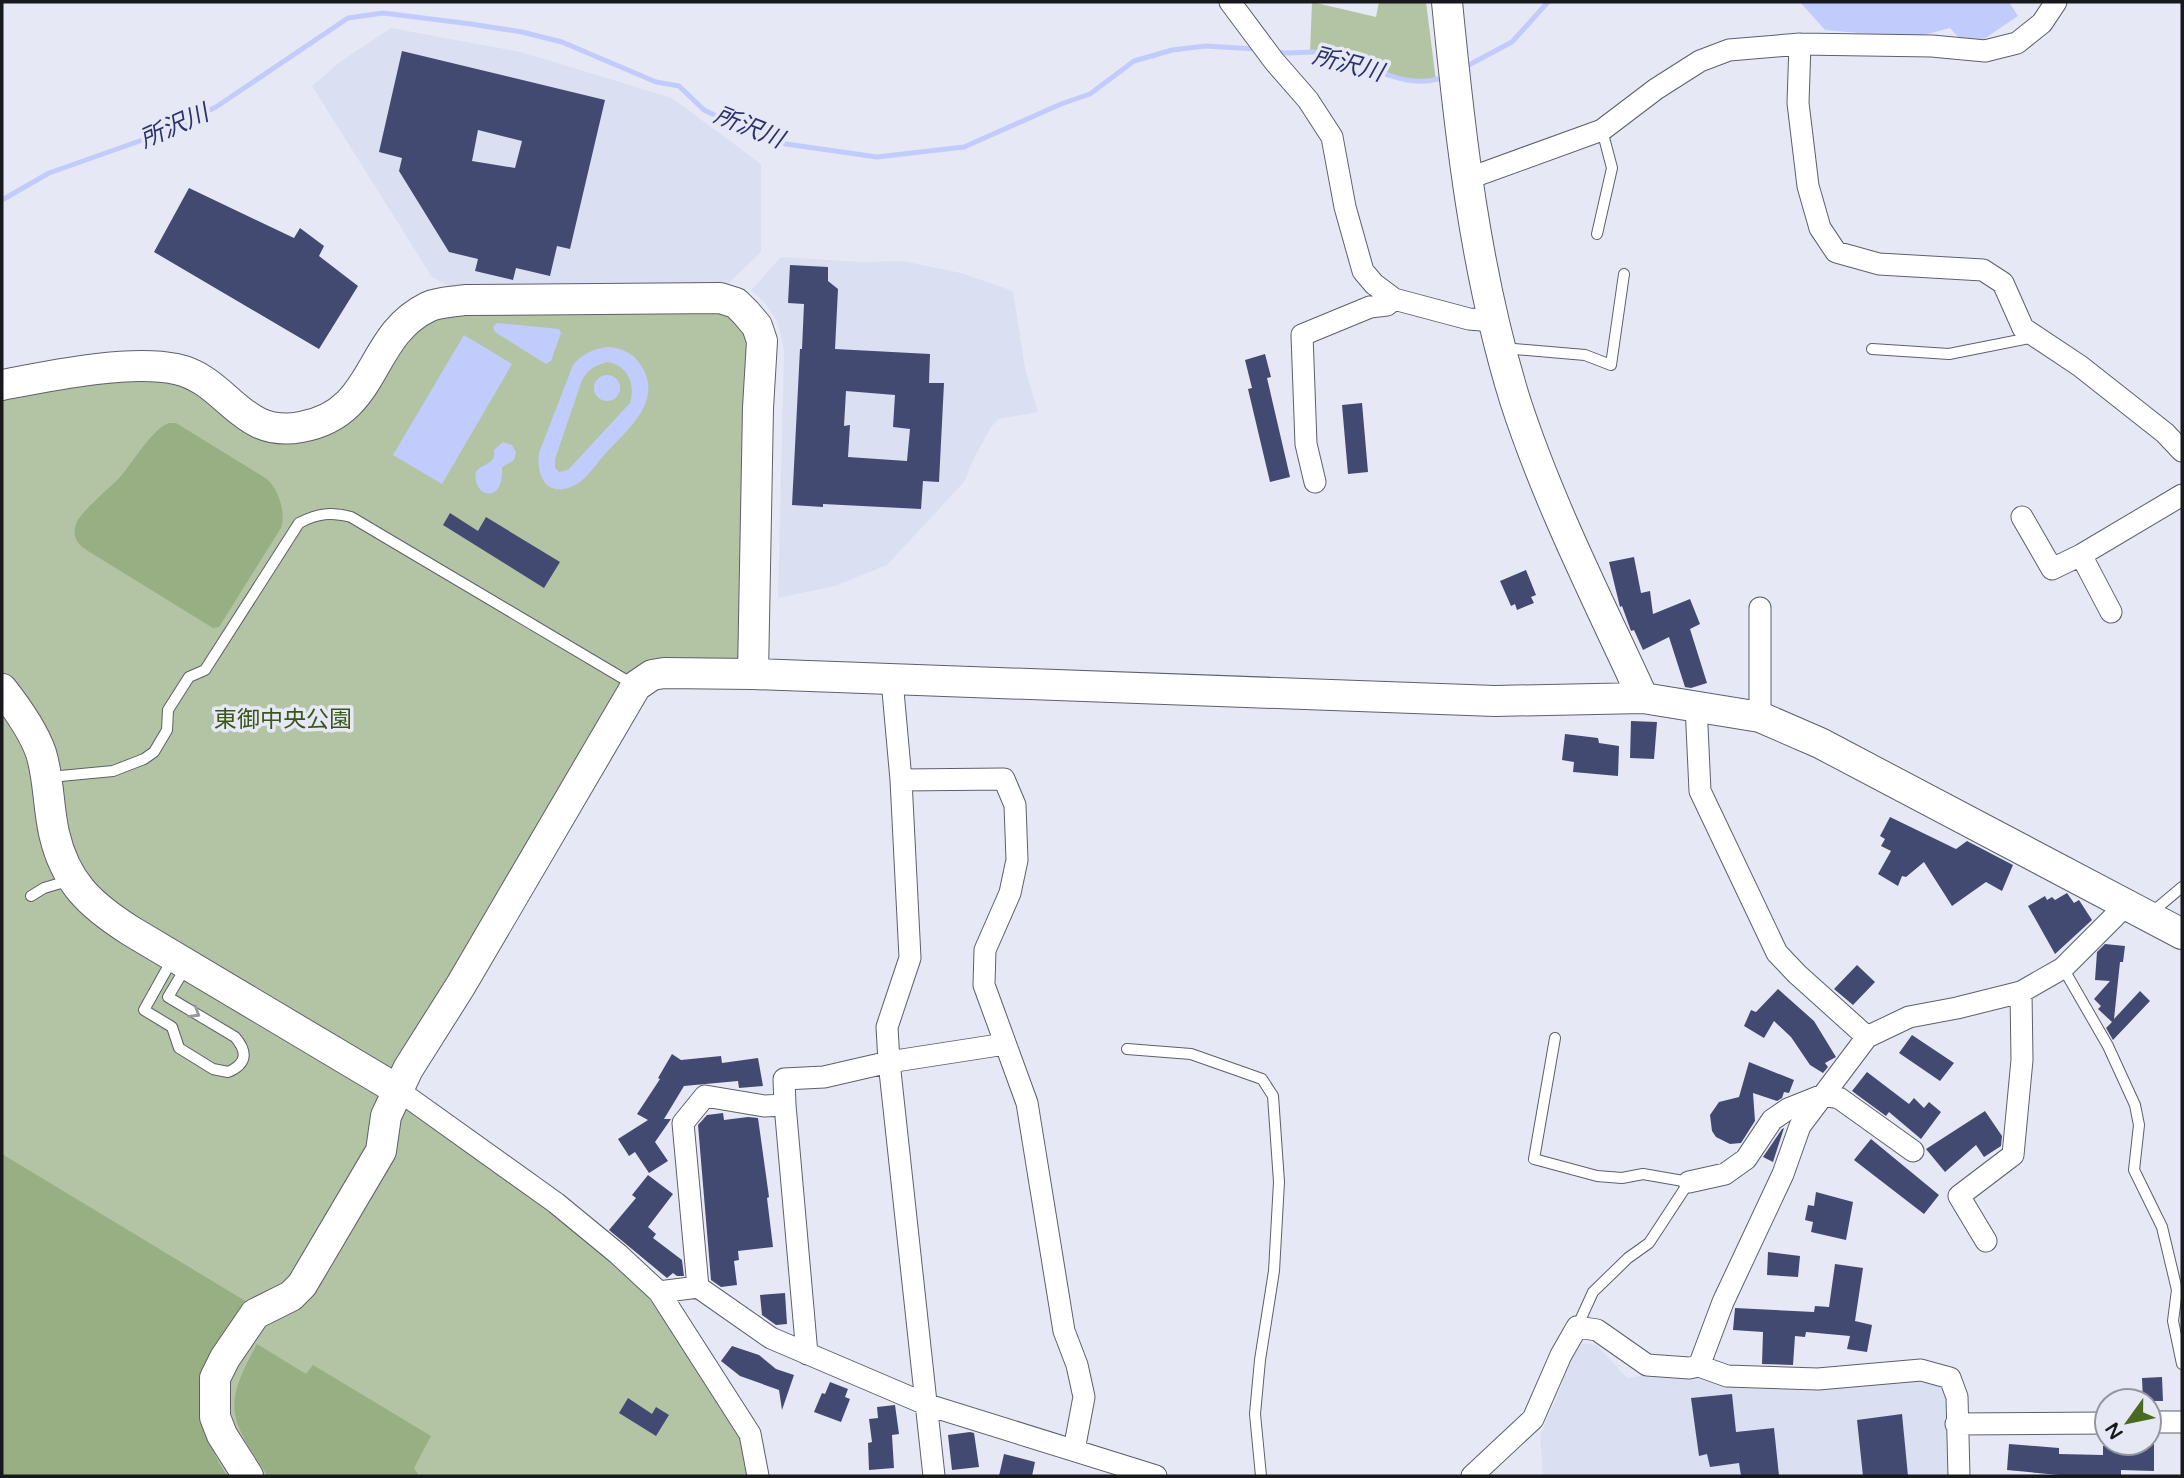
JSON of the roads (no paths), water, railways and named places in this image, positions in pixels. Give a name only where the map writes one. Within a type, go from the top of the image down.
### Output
[{"type":"street","points":[[1230,2],[1274,61],[1308,100],[1332,137],[1345,207],[1363,271],[1374,284],[1394,299],[1469,319],[1497,334]]},
{"type":"street","points":[[1447,2],[1467,179],[1497,334],[1516,402],[1578,557],[1643,698]]},
{"type":"street","points":[[1467,179],[1602,130],[1656,89],[1700,61],[1729,50],[1800,44],[1932,46],[1985,51],[2017,43],[2042,23],[2056,2]]},
{"type":"street","points":[[1800,44],[1798,103],[1808,186],[1820,228],[1836,252],[1879,264],[1983,270],[2003,283],[2024,328],[2080,366],[2165,433],[2182,451]]},
{"type":"street","points":[[2,384],[56,374],[156,366],[178,369],[199,376],[242,415],[260,424],[278,429],[298,428],[318,424],[352,403],[400,328],[430,306],[464,300],[720,298],[736,303],[757,326],[762,341],[758,408],[753,674]]},
{"type":"street","points":[[1315,482],[1306,444],[1302,335],[1370,307],[1387,305],[1394,299]]},
{"type":"street","points":[[2022,517],[2052,569],[2081,555],[2182,495]]},
{"type":"street","points":[[2081,555],[2110,612]]},
{"type":"street","points":[[1760,608],[1760,717]]},
{"type":"street","points":[[248,1476],[222,1435],[215,1417],[215,1378],[225,1358],[255,1314],[291,1296],[302,1285],[381,1151],[386,1116],[397,1090],[636,686],[668,668],[892,680],[1495,701],[1643,698],[1696,705],[1760,717],[1820,743],[2011,841],[2182,934]]},
{"type":"street","points":[[892,680],[901,780],[910,957],[887,1027],[934,1476]]},
{"type":"street","points":[[2,689],[24,719],[40,751],[47,778],[54,832],[71,880],[102,913],[397,1090],[556,1203],[618,1254],[659,1292],[750,1434],[758,1476]]},
{"type":"street","points":[[1696,705],[1700,791],[1777,953],[1867,1037]]},
{"type":"street","points":[[901,780],[1004,779],[1015,805],[1017,860],[1010,892],[985,950],[984,985],[1027,1103],[1064,1331],[1077,1365],[1084,1397],[1074,1450]]},
{"type":"street","points":[[1699,1366],[1723,1302],[1783,1174],[1800,1126],[1867,1037],[1909,1017],[2021,992],[2063,968],[2137,910]]},
{"type":"street","points":[[1986,1241],[1959,1196],[2013,1155],[2022,1060],[2021,992]]},
{"type":"street","points":[[807,1354],[784,1079],[824,1077],[889,1062],[1005,1044]]},
{"type":"street","points":[[1689,1182],[1725,1174],[1746,1159],[1772,1120],[1787,1109],[1823,1095],[1839,1098],[1913,1151]]},
{"type":"street","points":[[698,1287],[683,1123],[705,1096],[764,1106],[785,1105]]},
{"type":"street","points":[[659,1292],[698,1287],[771,1338],[928,1405],[1156,1476]]},
{"type":"street","points":[[1472,1476],[1532,1419],[1560,1355],[1577,1327],[1597,1330],[1647,1366],[1699,1366],[1727,1376],[1818,1378],[1921,1370],[1950,1378],[1957,1397],[1959,1476]]},
{"type":"street","points":[[2163,1422],[2182,1422]]},
{"type":"street","points":[[1956,1424],[2093,1423]]},
{"type":"lane","points":[[1597,234],[1612,168],[1602,130]]},
{"type":"lane","points":[[1497,334],[1585,355],[1611,365],[1624,274]]},
{"type":"lane","points":[[1872,349],[1949,354],[2035,337]]},
{"type":"lane","points":[[47,778],[113,771],[145,760],[154,752],[167,730],[168,710],[190,677],[205,670],[299,523],[314,515],[332,513],[351,517],[636,686]]},
{"type":"lane","points":[[31,896],[44,888],[71,880]]},
{"type":"lane","points":[[2137,910],[2182,887]]},
{"type":"lane","points":[[181,960],[169,998],[235,1037],[240,1043],[244,1048],[244,1060],[229,1072],[213,1069],[178,1048],[172,1027],[144,1010],[181,960]]},
{"type":"lane","points":[[2063,968],[2108,1046],[2135,1105],[2140,1125],[2134,1170],[2162,1227],[2177,1290],[2173,1321],[2182,1364]]},
{"type":"lane","points":[[1555,1038],[1534,1159],[1597,1176],[1622,1178],[1643,1174],[1689,1182],[1649,1243],[1628,1258],[1593,1292],[1577,1327]]},
{"type":"lane","points":[[1127,1049],[1191,1054],[1262,1079],[1273,1096],[1279,1182],[1274,1271],[1260,1360],[1255,1414],[1261,1476]]},
{"type":"water","points":[[1800,2],[2009,2],[2018,16],[1978,43],[1959,38],[1950,28],[1913,38],[1825,30]]},
{"type":"water","points":[[497,323],[559,329],[561,333],[551,361],[546,364],[495,332],[493,327]]},
{"type":"water","points":[[464,335],[512,364],[442,484],[393,455]]},
{"type":"water","points":[[607,347],[623,350],[639,362],[647,380],[645,404],[632,425],[585,477],[571,487],[555,489],[544,481],[541,475],[539,453],[573,365],[584,355]],"holes":[[[607,362],[625,371],[631,382],[630,403],[568,470],[559,472],[555,468],[555,459],[582,380],[596,366]]]},
{"type":"water","points":[[607,375],[616,379],[620,388],[616,397],[607,401],[598,397],[594,388],[598,379]]},
{"type":"water","points":[[503,442],[512,445],[516,453],[514,460],[502,467],[498,488],[488,494],[478,487],[476,472],[491,461],[494,450]]},
{"type":"waterway","name":"所沢川","points":[[1465,67],[1512,42],[1548,2]]},
{"type":"waterway","name":"所沢川","points":[[2,200],[49,173],[165,132],[216,107],[348,18],[383,13],[522,32],[562,42],[656,82],[679,86],[704,110],[772,142],[877,157],[964,147],[1090,94],[1134,61],[1172,50],[1206,46],[1256,49]]},
{"type":"waterway","name":"所沢川","points":[[1276,52],[1326,53],[1401,79],[1431,81],[1446,76]]},
{"type":"park label","name":"東御中央公園","points":[[283,719]]}]
